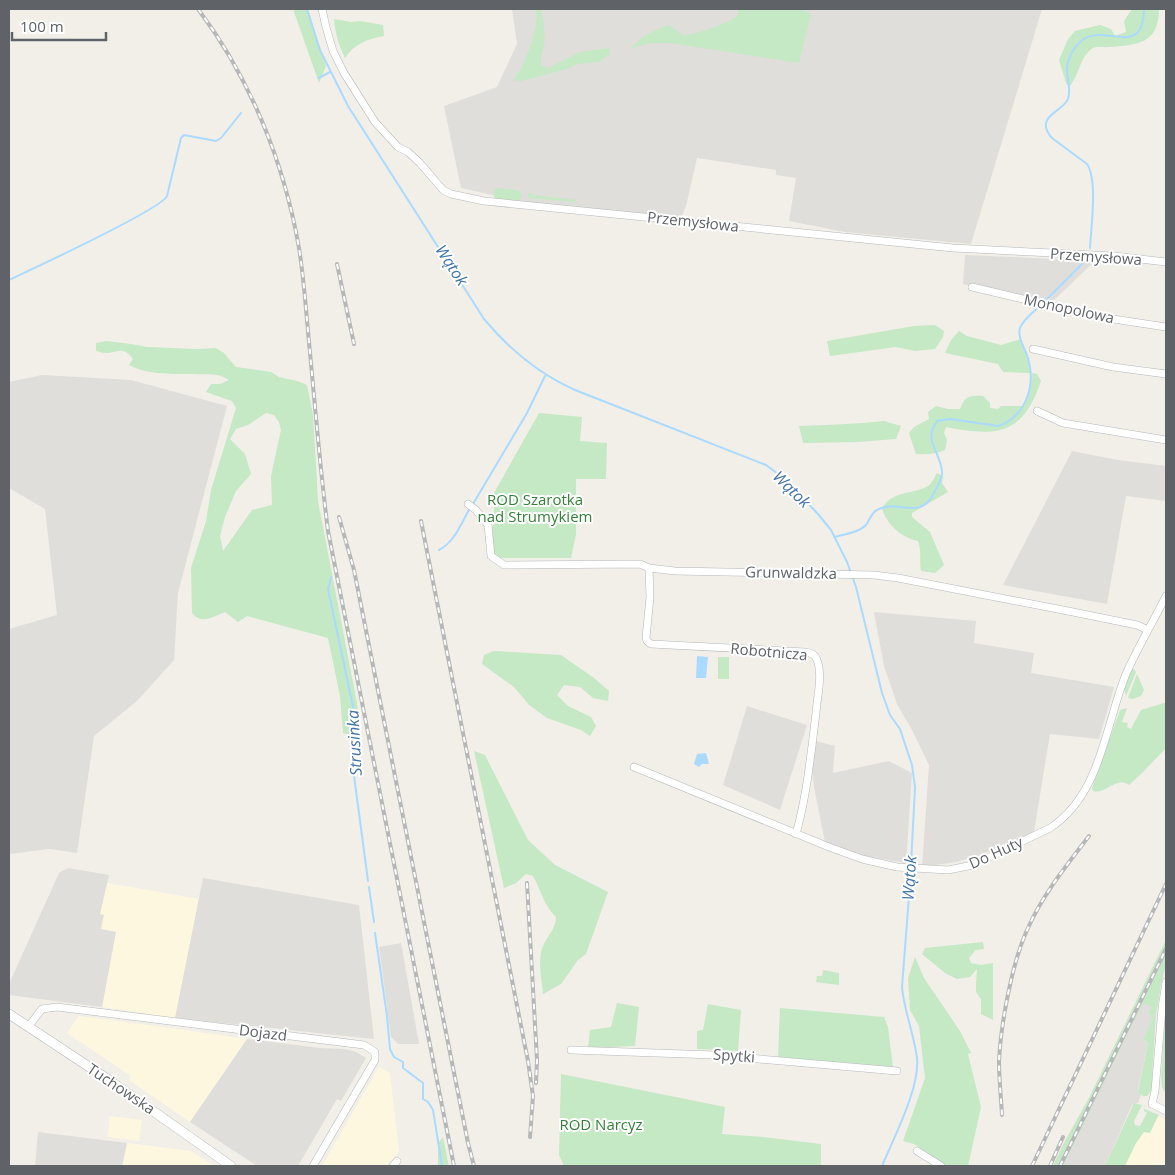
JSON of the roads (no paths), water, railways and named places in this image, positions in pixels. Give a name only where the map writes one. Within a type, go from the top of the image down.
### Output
[{"type":"street","name":"Przemysłowa","points":[[322,9],[337,58],[375,122],[398,147],[408,152],[420,163],[442,190],[451,194],[484,201],[949,248],[1114,256],[1166,262]]},
{"type":"street","name":"Monopolowa","points":[[972,287],[1100,317],[1166,327]]},
{"type":"street","points":[[1033,349],[1113,367],[1166,374]]},
{"type":"street","points":[[1037,411],[1063,424],[1166,440]]},
{"type":"street","name":"Grunwaldzka","points":[[470,506],[488,524],[491,556],[504,565],[640,564],[649,568],[676,571],[843,574],[898,578],[1137,625],[1148,630]]},
{"type":"street","name":"Robotnicza","points":[[649,568],[650,597],[646,638],[651,644],[805,652],[814,654],[817,658],[819,671],[818,688],[810,759],[796,834]]},
{"type":"street","name":"Do Huty","points":[[634,767],[796,834],[862,859],[905,868],[948,870],[973,865],[1042,832],[1061,821],[1071,811],[1088,786],[1124,681],[1166,596]]},
{"type":"street","points":[[1166,982],[1152,1104],[1166,1111]]},
{"type":"street","name":"Dojazd","points":[[28,1027],[42,1009],[57,1007],[364,1045],[375,1052],[375,1060],[313,1166]]},
{"type":"street","name":"Tuchowska","points":[[9,1014],[231,1166]]},
{"type":"street","name":"Spytki","points":[[571,1050],[714,1055],[897,1071]]},
{"type":"street","points":[[917,1151],[940,1166]]},
{"type":"water","points":[[697,656],[708,657],[706,678],[696,678]]},
{"type":"water","points":[[706,753],[709,764],[702,764],[699,767],[694,764],[697,754]]},
{"type":"waterway","name":"Wątok","points":[[307,9],[320,50],[348,106],[484,319],[514,350],[549,376],[575,390],[766,465],[786,480],[831,530],[847,562],[856,587],[882,693],[890,715],[900,729],[912,765],[915,787],[911,865]]},
{"type":"waterway","points":[[1090,248],[1093,204],[1090,171],[1087,164],[1052,138],[1047,131],[1047,119],[1065,104],[1068,99],[1067,67],[1069,58],[1077,45],[1093,35],[1130,37],[1137,33],[1142,24],[1144,9]]},
{"type":"waterway","points":[[319,78],[330,72]]},
{"type":"waterway","points":[[9,280],[120,226],[160,203],[167,196],[181,138],[184,135],[216,141],[221,138],[241,113]]},
{"type":"waterway","points":[[1044,302],[1083,263]]},
{"type":"waterway","points":[[834,537],[863,528],[875,511],[885,507],[915,508],[928,502],[942,475],[941,464],[931,436],[937,421],[950,419],[998,426],[1008,422],[1016,415],[1026,399],[1031,379],[1028,358],[1019,332],[1026,318],[1041,305]]},
{"type":"waterway","name":"Strusinka","points":[[473,504],[527,413],[545,376]]},
{"type":"waterway","name":"Strusinka","points":[[439,550],[453,537],[470,508]]},
{"type":"waterway","name":"Strusinka","points":[[331,577],[328,589],[355,716],[353,768],[368,881]]},
{"type":"waterway","name":"Wątok","points":[[882,1166],[905,1112],[917,1070],[916,1049],[902,987],[911,870]]},
{"type":"waterway","name":"Strusinka","points":[[369,887],[374,922]]},
{"type":"waterway","name":"Strusinka","points":[[375,933],[390,1049],[394,1057],[403,1062],[403,1068],[423,1083],[423,1099],[428,1102],[433,1110],[442,1166]]},
{"type":"railway","points":[[198,9],[234,63],[249,92],[274,153],[292,216],[302,271],[328,531],[454,1166]]},
{"type":"railway","points":[[337,264],[354,344]]},
{"type":"railway","points":[[339,517],[354,570],[474,1166]]},
{"type":"railway","points":[[421,521],[528,1061],[533,1096],[530,1137]]},
{"type":"railway","points":[[1002,1115],[999,1068],[1000,1046],[1008,993],[1017,958],[1028,928],[1041,903],[1089,836]]},
{"type":"railway","points":[[527,883],[537,1060],[536,1083]]},
{"type":"railway","points":[[1032,1166],[1166,884]]},
{"type":"railway","points":[[1060,1166],[1166,949]]},
{"type":"railway","points":[[1050,1166],[1063,1137]]},
{"type":"park label","name":"ROD Szarotka nad Strumykiem","points":[[535,508]]},
{"type":"park label","name":"ROD Narcyz","points":[[601,1125]]}]
